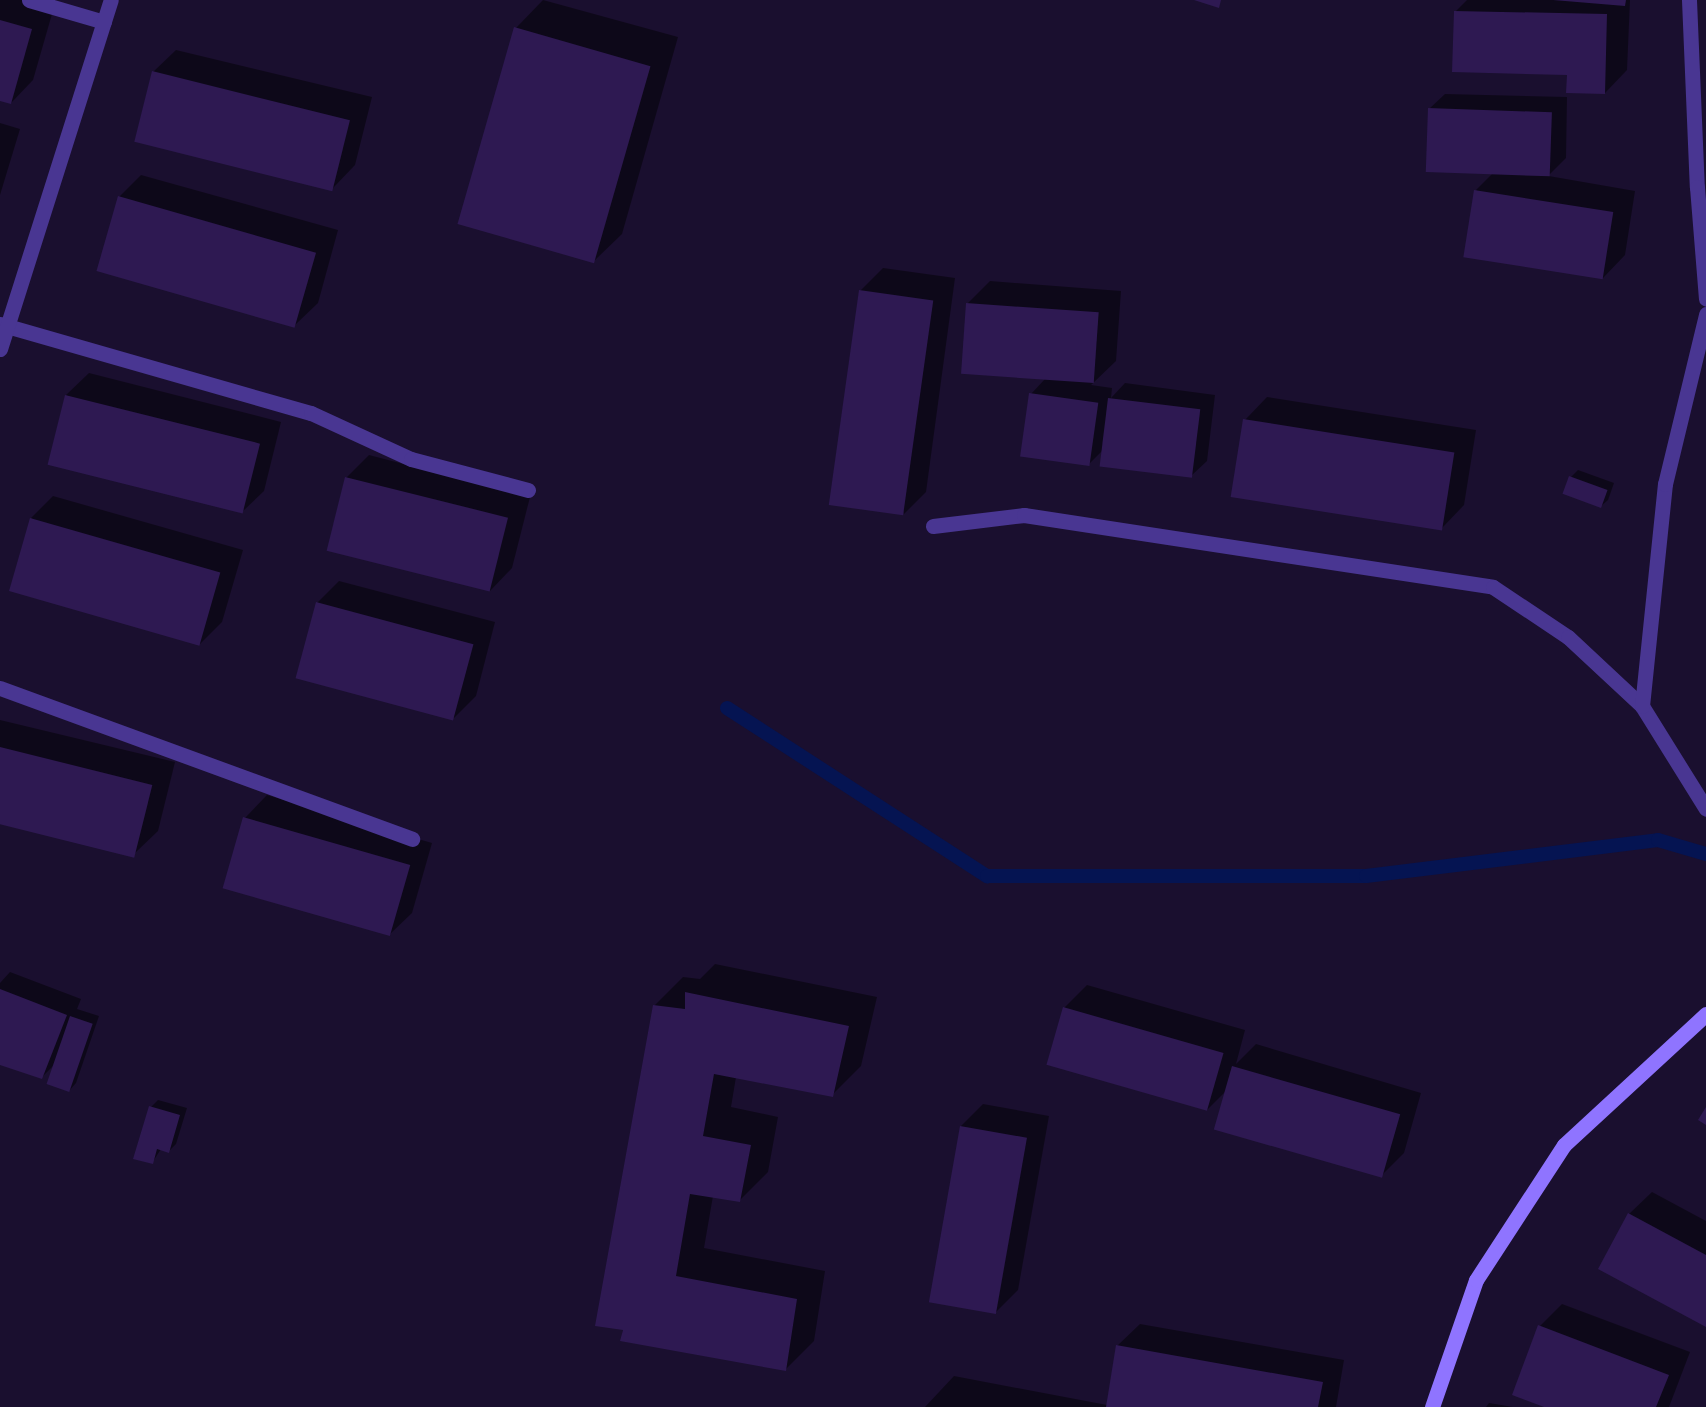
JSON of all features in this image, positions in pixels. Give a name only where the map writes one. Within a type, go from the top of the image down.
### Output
[{"type":"main road","points":[[1432,1407],[1476,1280],[1564,1145],[1706,1014]]},
{"type":"street","points":[[29,0],[104,22]]},
{"type":"street","points":[[0,349],[4,326],[111,0]]},
{"type":"street","points":[[1689,0],[1697,187],[1706,299]]},
{"type":"street","points":[[1642,706],[1665,484],[1706,314]]},
{"type":"street","points":[[4,326],[311,413],[411,459],[528,490]]},
{"type":"street","points":[[933,526],[1024,515],[1493,587],[1568,637],[1642,706],[1706,809]]},
{"type":"street","points":[[0,687],[412,839]]},
{"type":"building","points":[[1194,0],[1221,0],[1219,8]]},
{"type":"building","points":[[1553,0],[1626,0],[1625,6]]},
{"type":"building","points":[[1454,11],[1607,14],[1605,94],[1566,93],[1567,75],[1452,72]]},
{"type":"building","points":[[0,20],[32,29],[11,104],[0,101]]},
{"type":"building","points":[[514,27],[650,66],[594,263],[457,224]]},
{"type":"building","points":[[152,71],[350,120],[332,191],[134,142]]},
{"type":"building","points":[[1428,108],[1552,112],[1550,176],[1426,172]]},
{"type":"building","points":[[1474,190],[1613,212],[1603,279],[1463,257]]},
{"type":"building","points":[[118,196],[316,253],[295,328],[97,271]]},
{"type":"building","points":[[859,290],[933,300],[903,515],[829,505]]},
{"type":"building","points":[[966,303],[1099,312],[1094,383],[961,374]]},
{"type":"building","points":[[1029,393],[1098,403],[1089,466],[1020,456]]},
{"type":"building","points":[[65,395],[260,444],[243,513],[48,465]]},
{"type":"building","points":[[1108,398],[1200,409],[1192,478],[1100,466]]},
{"type":"building","points":[[1243,419],[1454,452],[1442,531],[1231,497]]},
{"type":"building","points":[[1569,476],[1608,490],[1601,508],[1563,494]]},
{"type":"building","points":[[345,477],[508,518],[490,591],[327,551]]},
{"type":"building","points":[[30,518],[220,573],[199,646],[9,591]]},
{"type":"building","points":[[316,602],[473,644],[453,720],[296,678]]},
{"type":"building","points":[[0,747],[152,785],[134,858],[0,824]]},
{"type":"building","points":[[243,817],[410,865],[390,936],[223,888]]},
{"type":"building","points":[[0,989],[67,1015],[42,1079],[0,1065]]},
{"type":"building","points":[[685,992],[849,1026],[833,1097],[714,1074],[703,1136],[751,1145],[740,1202],[690,1194],[676,1276],[797,1299],[786,1371],[620,1341],[623,1330],[595,1326],[653,1005],[685,1009]]},
{"type":"building","points":[[1063,1007],[1224,1053],[1207,1111],[1046,1065]]},
{"type":"building","points":[[70,1016],[93,1024],[69,1092],[47,1084]]},
{"type":"building","points":[[1232,1066],[1400,1114],[1382,1178],[1214,1129]]},
{"type":"building","points":[[149,1106],[180,1115],[169,1153],[157,1149],[153,1164],[133,1159]]},
{"type":"building","points":[[1706,1107],[1706,1125],[1698,1120]]},
{"type":"building","points":[[960,1126],[1027,1138],[996,1314],[929,1302]]},
{"type":"building","points":[[1628,1213],[1706,1255],[1706,1327],[1598,1269]]},
{"type":"building","points":[[1538,1325],[1669,1375],[1656,1407],[1544,1407],[1512,1395]]},
{"type":"building","points":[[1116,1345],[1323,1382],[1318,1407],[1106,1407]]},
{"type":"waterway","points":[[727,708],[987,876],[1366,876],[1658,840],[1706,854]]}]
